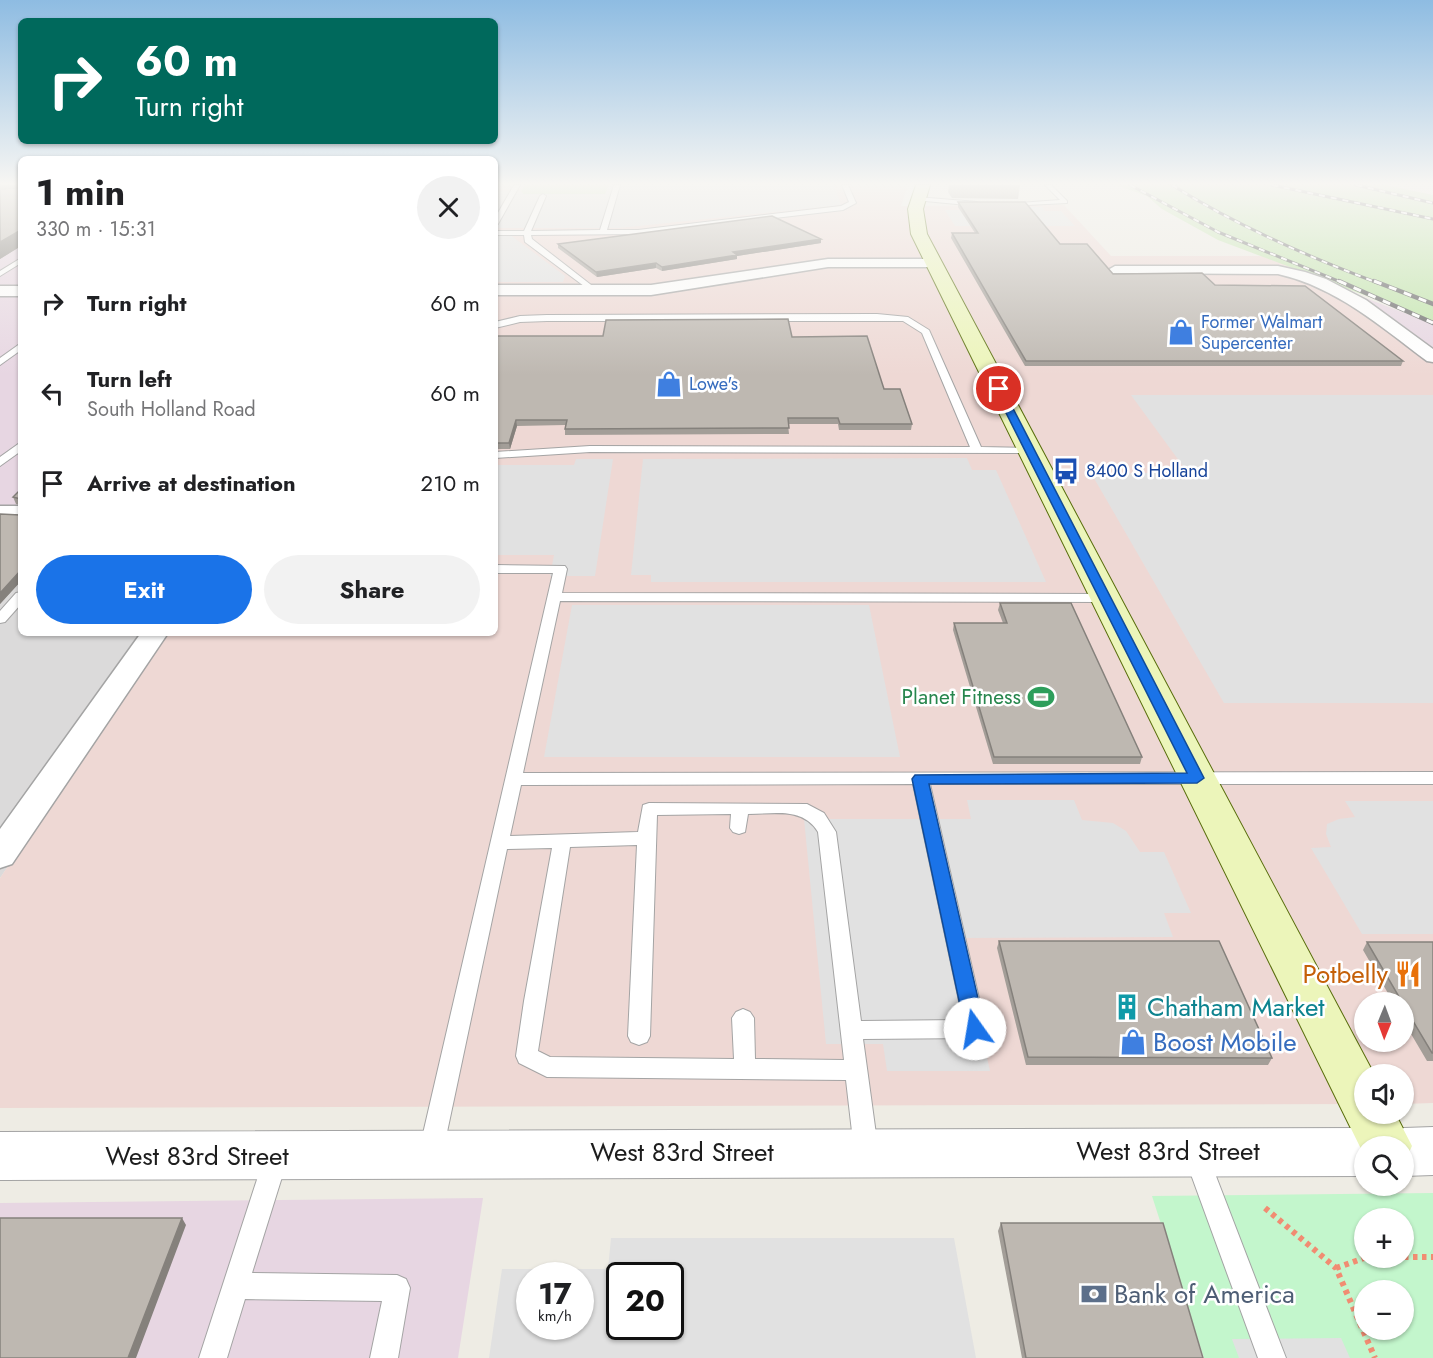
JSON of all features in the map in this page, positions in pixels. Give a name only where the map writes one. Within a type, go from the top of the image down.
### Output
[{"type":"main road","points":[[928,248],[1354,1084]]},
{"type":"street","points":[[498,290],[671,288],[828,263],[934,263]]},
{"type":"street","points":[[1115,270],[1278,270],[1299,273],[1349,296],[1433,357]]},
{"type":"street","points":[[0,291],[18,291]]},
{"type":"street","points":[[0,513],[18,513]]},
{"type":"street","points":[[0,855],[153,636]]},
{"type":"street","points":[[1414,1152],[1433,1151]]},
{"type":"street","name":"West 83rd Street","points":[[0,1156],[1354,1152]]},
{"type":"lane","points":[[539,248],[592,290]]},
{"type":"lane","points":[[0,274],[18,262]]},
{"type":"lane","points":[[498,324],[520,319],[547,318],[877,318],[905,320],[926,332],[977,450]]},
{"type":"lane","points":[[0,362],[18,347]]},
{"type":"lane","points":[[0,463],[18,448]]},
{"type":"lane","points":[[498,455],[590,449],[1030,451]]},
{"type":"lane","points":[[430,1154],[560,569],[498,569]]},
{"type":"lane","points":[[554,597],[1105,597]]},
{"type":"lane","points":[[0,619],[18,599]]},
{"type":"lane","points":[[514,779],[1433,778]]},
{"type":"lane","points":[[852,1030],[975,1029],[920,779]]},
{"type":"lane","points":[[639,1036],[646,838],[650,809],[740,818],[801,808],[818,818],[827,832],[866,1152]]},
{"type":"lane","points":[[500,843],[646,838]]},
{"type":"lane","points":[[562,841],[534,1000],[527,1056],[547,1067],[857,1070]]},
{"type":"lane","points":[[743,1018],[745,1069]]},
{"type":"lane","points":[[1195,1151],[1272,1358]]},
{"type":"lane","points":[[213,1358],[277,1156]]},
{"type":"lane","points":[[236,1286],[397,1288],[384,1358]]},
{"type":"path","points":[[1265,1208],[1336,1268],[1375,1358]]},
{"type":"path","points":[[1414,1257],[1433,1257]]},
{"type":"path","points":[[1336,1268],[1354,1262]]},
{"type":"shaded area","points":[[0,248],[18,248],[18,516],[0,516]]},
{"type":"shaded area","name":"Chatham Market","points":[[498,248],[1104,248],[1111,256],[1263,256],[1342,286],[1433,352],[1433,1103],[1414,1104],[1414,1064],[1354,1064],[1354,1104],[0,1108],[0,878],[165,636],[498,636]]},
{"type":"shaded area","points":[[498,248],[528,248],[565,276],[563,282],[498,282]]},
{"type":"shaded area","points":[[1350,292],[1433,324],[1433,352]]},
{"type":"shaded area","points":[[1131,395],[1433,395],[1433,703],[1224,703],[1091,473],[1188,473]]},
{"type":"shaded area","points":[[967,458],[972,470],[996,470],[1046,582],[651,582],[651,575],[631,575],[643,459]]},
{"type":"shaded area","points":[[576,459],[613,459],[595,576],[550,576],[554,555],[498,555],[498,465],[574,465]]},
{"type":"shaded area","points":[[0,516],[18,516],[18,636],[165,636],[0,878]]},
{"type":"shaded area","points":[[572,605],[869,605],[900,757],[544,757]]},
{"type":"shaded area","points":[[967,800],[1074,800],[1082,820],[1113,823],[1126,831],[1140,852],[1164,852],[1191,913],[1164,913],[1173,937],[960,938],[990,1071],[887,1071],[883,1044],[826,1044],[804,819],[971,819]]},
{"type":"shaded area","points":[[1345,801],[1433,801],[1433,934],[1362,934],[1311,848],[1331,847],[1326,834],[1327,824],[1339,819],[1355,817]]},
{"type":"shaded area","points":[[483,1198],[458,1358],[0,1358],[0,1203]]},
{"type":"shaded area","points":[[611,1238],[954,1238],[976,1358],[489,1358],[502,1269],[516,1269],[516,1340],[594,1340],[594,1269],[606,1269],[606,1340],[684,1340],[684,1262],[609,1262]]},
{"type":"shaded area","points":[[1341,1338],[1350,1358],[1239,1358],[1232,1339]]},
{"type":"green space","points":[[1240,248],[1433,248],[1433,321]]},
{"type":"green space","points":[[1414,1193],[1433,1193],[1433,1358],[1204,1358],[1152,1196],[1354,1194],[1354,1196],[1414,1196]]},
{"type":"building","points":[[564,248],[758,248],[733,252],[737,255],[662,267],[656,263],[596,272]]},
{"type":"building","name":"Former Walmart Supercenter","points":[[961,248],[1091,248],[1113,274],[1202,273],[1215,285],[1305,286],[1403,361],[1026,361]]},
{"type":"building","name":"Lowe's","points":[[788,319],[792,337],[867,336],[884,389],[900,389],[912,424],[840,424],[838,418],[788,418],[789,428],[565,429],[567,420],[516,420],[509,443],[498,443],[498,336],[603,336],[606,320]]},
{"type":"building","points":[[0,514],[18,515],[18,573],[0,593]]},
{"type":"building","name":"Planet Fitness","points":[[1000,603],[1071,603],[1142,757],[994,757],[954,623],[1007,623]]},
{"type":"building","name":"Chatham Market","points":[[999,941],[1219,941],[1272,1058],[1028,1057]]},
{"type":"building","name":"Chatham Market","points":[[1367,942],[1433,942],[1433,1053],[1414,1023],[1414,992],[1396,992]]},
{"type":"building","points":[[0,1218],[182,1218],[128,1358],[0,1358]]},
{"type":"building","name":"Bank of America","points":[[1001,1223],[1163,1223],[1203,1358],[1026,1358]]},
{"type":"railway","points":[[1258,248],[1343,283]]},
{"type":"railway","points":[[1294,248],[1378,283]]},
{"type":"railway","points":[[1339,281],[1433,323]]},
{"type":"railway","points":[[1374,281],[1433,304]]},
{"type":"place","name":"Former Walmart Supercenter","points":[[1181,332]]},
{"type":"place","name":"Lowe's","points":[[669,384]]},
{"type":"place","name":"8400 S Holland","points":[[1066,471]]},
{"type":"place","name":"Planet Fitness","points":[[1041,697]]},
{"type":"place","name":"Potbelly","points":[[1408,974]]},
{"type":"place","name":"Chatham Market","points":[[1127,1007]]},
{"type":"place","name":"Boost Mobile","points":[[1133,1042]]},
{"type":"place","name":"Bank of America","points":[[1094,1294]]},
{"type":"route","points":[[975,1029],[920,779],[1197,778],[999,389]]}]
